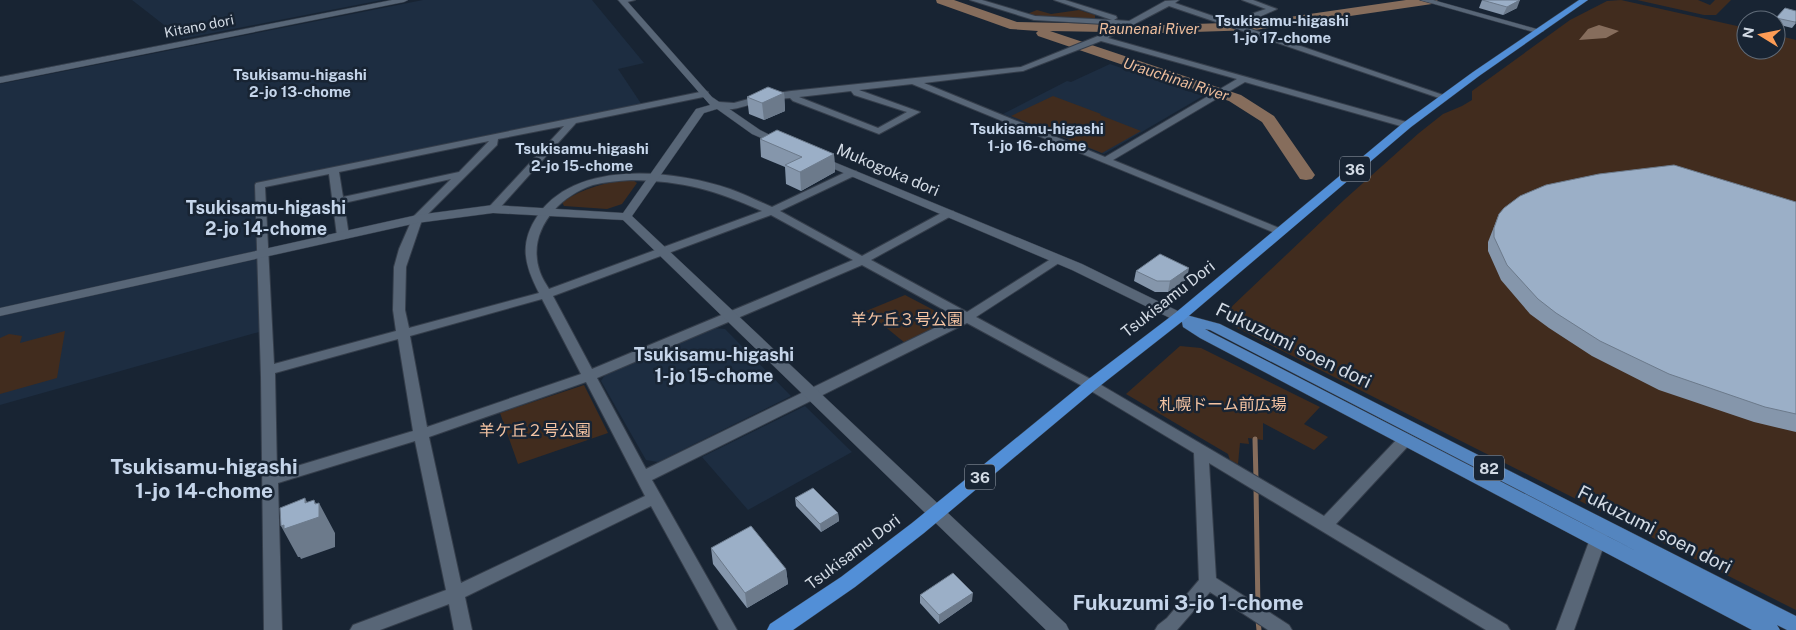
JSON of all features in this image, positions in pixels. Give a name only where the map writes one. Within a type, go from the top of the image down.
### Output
[{"type":"highway","name":"Tsukisamu Dori","points":[[777,630],[848,582],[936,513],[1091,385],[1179,318],[1407,126],[1445,97],[1584,0]]},
{"type":"main road","name":"Fukuzumi soen dori","points":[[1179,318],[1205,335],[1405,440],[1796,625]]},
{"type":"main road","name":"Fukuzumi soen dori","points":[[1179,318],[1215,327],[1600,533],[1770,630]]},
{"type":"street","name":"Kitano dori","points":[[0,80],[404,0]]},
{"type":"street","name":"Mukogoka dori","points":[[626,0],[705,94],[756,132],[1058,259],[1179,318]]},
{"type":"street","points":[[974,0],[1034,18],[1128,23]]},
{"type":"street","points":[[1058,0],[1128,23]]},
{"type":"street","points":[[1246,0],[1273,9],[1254,16]]},
{"type":"street","points":[[1424,0],[1540,31]]},
{"type":"street","points":[[626,216],[700,111],[718,105],[734,106],[763,98],[791,94],[1023,69],[1101,38],[1172,2],[1234,26],[1445,97]]},
{"type":"street","points":[[1101,38],[1407,126]]},
{"type":"street","points":[[1106,160],[1244,79]]},
{"type":"street","points":[[913,81],[1280,232]]},
{"type":"street","points":[[791,94],[796,98],[879,131],[915,112],[858,92],[854,88]]},
{"type":"street","points":[[273,630],[268,370],[260,186],[705,94]]},
{"type":"street","points":[[493,209],[573,121]]},
{"type":"street","points":[[463,630],[422,434],[399,310],[400,267],[417,219],[494,143],[493,138]]},
{"type":"street","points":[[334,171],[343,236]]},
{"type":"street","points":[[268,370],[546,295],[772,211],[852,173]]},
{"type":"street","points":[[338,201],[462,174]]},
{"type":"street","points":[[728,630],[654,498],[534,272],[530,256],[537,222],[566,195],[587,185],[616,178],[653,178],[686,182],[720,190],[772,211],[1091,385],[1501,630]]},
{"type":"street","points":[[0,312],[264,255],[417,219],[493,209],[626,216],[729,317],[1059,630]]},
{"type":"street","points":[[269,480],[422,434],[588,376],[863,260],[949,213]]},
{"type":"street","points":[[644,477],[968,317],[1058,259]]},
{"type":"street","points":[[1325,525],[1405,440]]},
{"type":"street","points":[[1164,630],[1173,623],[1208,582],[1201,452]]},
{"type":"street","points":[[359,630],[455,594],[654,498]]},
{"type":"street","points":[[1565,630],[1600,533]]},
{"type":"street","points":[[1208,582],[1278,627]]},
{"type":"shaded area","points":[[132,0],[382,0],[182,39]]},
{"type":"shaded area","points":[[423,0],[592,0],[644,63],[618,69],[642,105],[257,185],[266,330],[0,405],[0,84]]},
{"type":"shaded area","points":[[1599,25],[1619,31],[1606,38],[1579,40],[1588,29]]},
{"type":"shaded area","points":[[1110,64],[1203,96],[1104,154],[1003,114],[1067,81],[1071,82]]},
{"type":"shaded area","points":[[714,328],[725,329],[791,396],[658,462],[646,460],[601,381],[605,375]]},
{"type":"shaded area","points":[[805,406],[852,452],[748,510],[702,457]]},
{"type":"green space","points":[[1621,0],[1736,26],[1736,60],[1786,60],[1786,38],[1796,40],[1796,610],[1233,326],[1226,312],[1344,200],[1419,133],[1443,114],[1472,100],[1472,91],[1570,20],[1607,1]]},
{"type":"green space","points":[[1637,0],[1698,0],[1710,5],[1715,0],[1731,0],[1716,15],[1704,15]]},
{"type":"green space","points":[[1037,10],[1051,14],[1079,10],[1095,15],[1095,20],[1027,14]]},
{"type":"green space","points":[[1053,96],[1141,131],[1102,153],[1011,116]]},
{"type":"green space","points":[[633,180],[637,183],[622,204],[607,209],[564,206],[562,202],[596,186]]},
{"type":"green space","name":"羊ケ丘３号公園","points":[[905,295],[947,317],[948,323],[905,343],[866,311]]},
{"type":"green space","points":[[65,331],[57,378],[0,394],[0,338],[9,334],[22,336],[20,343]]},
{"type":"green space","name":"札幌ドーム前広場","points":[[1180,346],[1201,348],[1320,407],[1304,424],[1328,437],[1314,450],[1263,423],[1263,440],[1248,438],[1249,444],[1240,443],[1238,464],[1230,460],[1228,454],[1126,394]]},
{"type":"green space","name":"羊ケ丘２号公園","points":[[584,385],[608,433],[518,464],[500,413]]},
{"type":"building","points":[[1482,0],[1520,0],[1507,7]]},
{"type":"building","points":[[1785,8],[1796,11],[1796,21],[1786,20],[1786,10],[1783,10]]},
{"type":"building","points":[[768,87],[784,93],[762,103],[747,97]]},
{"type":"building","points":[[777,130],[834,154],[800,172],[785,165],[802,157],[760,139]]},
{"type":"building","points":[[1674,165],[1796,202],[1796,414],[1765,407],[1669,374],[1600,341],[1538,299],[1507,265],[1494,237],[1494,228],[1499,214],[1520,196],[1546,185],[1599,174]]},
{"type":"building","points":[[1160,254],[1189,268],[1170,281],[1157,281],[1136,271]]},
{"type":"building","points":[[813,488],[838,513],[820,524],[795,498]]},
{"type":"building","points":[[305,498],[305,503],[314,500],[315,504],[319,503],[319,517],[284,529],[284,525],[281,526],[280,508]]},
{"type":"building","points":[[751,526],[786,569],[745,593],[711,548]]},
{"type":"building","points":[[953,573],[973,593],[939,615],[920,595]]},
{"type":"waterway","name":"Raunenai River","points":[[942,0],[1015,26],[1163,29],[1255,26],[1432,0]]},
{"type":"waterway","name":"Urauchinai River","points":[[1043,33],[1235,98],[1268,119],[1306,175]]},
{"type":"waterway","name":"Urauchinai River","points":[[1255,439],[1256,480]]},
{"type":"waterway","name":"Urauchinai River","points":[[1256,487],[1258,610]]},
{"type":"waterway","name":"Urauchinai River","points":[[1258,620],[1259,630]]},
{"type":"district","name":"Tsukisamu-higashi 1-jo 17-chome","points":[[1282,28]]},
{"type":"district","name":"Tsukisamu-higashi 2-jo 13-chome","points":[[300,82]]},
{"type":"district","name":"Tsukisamu-higashi 1-jo 16-chome","points":[[1037,136]]},
{"type":"district","name":"Tsukisamu-higashi 2-jo 15-chome","points":[[582,156]]},
{"type":"district","name":"Tsukisamu-higashi 2-jo 14-chome","points":[[266,217]]},
{"type":"district","name":"Tsukisamu-higashi 1-jo 15-chome","points":[[714,364]]},
{"type":"district","name":"Tsukisamu-higashi 1-jo 14-chome","points":[[204,478]]},
{"type":"district","name":"Fukuzumi 3-jo 1-chome","points":[[1188,602]]}]
